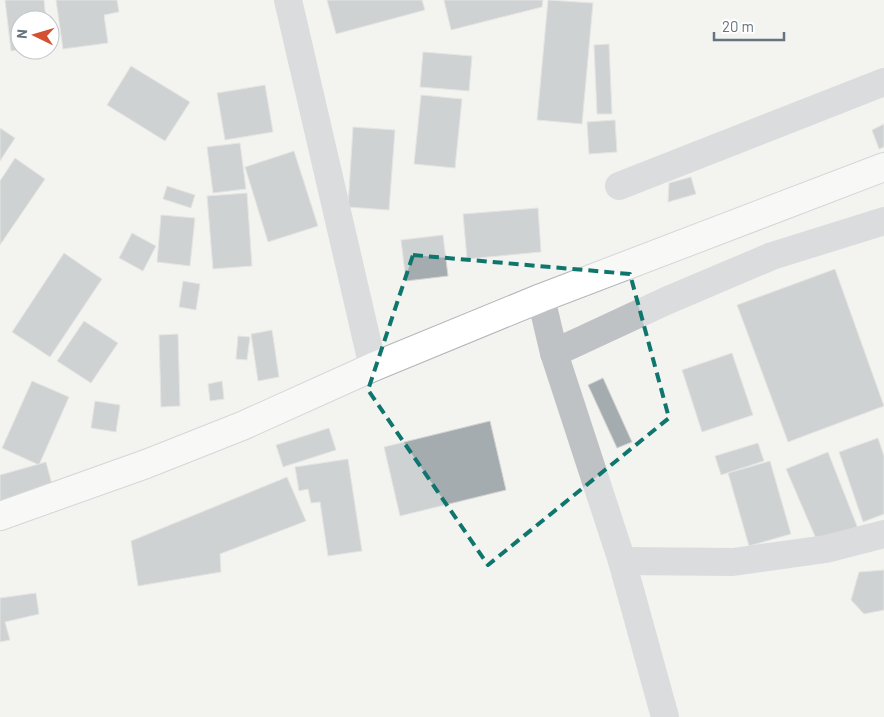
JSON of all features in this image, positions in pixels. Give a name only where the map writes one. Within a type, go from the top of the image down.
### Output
[{"type":"main road","points":[[0,516],[146,464],[541,298],[884,167]]},
{"type":"street","points":[[288,0],[373,367]]},
{"type":"street","points":[[620,186],[884,82]]},
{"type":"street","points":[[554,353],[666,301],[772,256],[884,221]]},
{"type":"street","points":[[541,298],[554,353],[622,561],[664,717]]},
{"type":"street","points":[[622,561],[733,562],[826,549],[884,534]]},
{"type":"highlighted area","points":[[413,255],[630,274],[669,418],[488,565],[368,390]]},
{"type":"building","points":[[5,0],[44,0],[45,10],[10,10],[10,42]]},
{"type":"building","points":[[56,0],[117,0],[119,12],[104,15],[108,43],[63,49],[60,10],[57,10]]},
{"type":"building","points":[[327,0],[422,0],[425,10],[336,34]]},
{"type":"building","points":[[444,0],[543,0],[542,7],[451,30]]},
{"type":"building","points":[[548,0],[593,3],[582,124],[537,120]]},
{"type":"building","points":[[609,44],[612,114],[597,114],[594,45]]},
{"type":"building","points":[[423,52],[472,56],[469,91],[420,87]]},
{"type":"building","points":[[131,66],[190,102],[165,141],[107,105]]},
{"type":"building","points":[[265,85],[273,132],[225,140],[217,93]]},
{"type":"building","points":[[421,95],[462,99],[455,168],[414,164]]},
{"type":"building","points":[[615,120],[617,152],[589,154],[587,122]]},
{"type":"building","points":[[884,124],[884,147],[879,149],[872,130]]},
{"type":"building","points":[[353,127],[395,130],[389,210],[348,207]]},
{"type":"building","points":[[0,128],[15,138],[0,161]]},
{"type":"building","points":[[240,143],[246,189],[213,193],[207,147]]},
{"type":"building","points":[[294,151],[318,226],[268,242],[245,167]]},
{"type":"building","points":[[15,158],[45,179],[0,245],[0,181]]},
{"type":"building","points":[[691,177],[696,194],[668,202],[669,183]]},
{"type":"building","points":[[167,186],[195,195],[191,208],[163,199]]},
{"type":"building","points":[[247,193],[252,266],[213,269],[207,196]]},
{"type":"building","points":[[538,208],[541,252],[467,259],[463,214]]},
{"type":"building","points":[[161,215],[195,218],[190,266],[157,262]]},
{"type":"building","points":[[132,233],[156,246],[143,271],[119,258]]},
{"type":"building","points":[[443,235],[448,276],[406,281],[401,240]]},
{"type":"building","points":[[64,253],[102,279],[50,357],[12,332]]},
{"type":"building","points":[[835,269],[884,406],[788,442],[737,305]]},
{"type":"building","points":[[183,281],[200,284],[196,310],[179,307]]},
{"type":"building","points":[[84,321],[118,343],[91,383],[57,361]]},
{"type":"building","points":[[272,330],[279,377],[258,381],[251,334]]},
{"type":"building","points":[[178,334],[180,406],[161,407],[159,335]]},
{"type":"building","points":[[238,336],[250,337],[247,360],[236,359]]},
{"type":"building","points":[[732,353],[753,415],[702,432],[682,370]]},
{"type":"building","points":[[603,378],[632,442],[617,448],[588,385]]},
{"type":"building","points":[[32,381],[69,397],[39,465],[2,448]]},
{"type":"building","points":[[222,381],[224,399],[210,401],[208,384]]},
{"type":"building","points":[[95,401],[120,405],[116,432],[91,428]]},
{"type":"building","points":[[490,421],[506,490],[400,516],[384,447]]},
{"type":"building","points":[[329,428],[336,450],[283,467],[276,445]]},
{"type":"building","points":[[878,438],[884,456],[884,514],[863,522],[839,452]]},
{"type":"building","points":[[758,443],[764,461],[721,475],[715,456]]},
{"type":"building","points":[[828,452],[859,531],[817,541],[786,469]]},
{"type":"building","points":[[348,459],[362,551],[328,556],[320,502],[311,503],[308,489],[299,491],[295,467]]},
{"type":"building","points":[[770,461],[791,534],[749,546],[728,473]]},
{"type":"building","points":[[46,462],[53,488],[0,503],[0,475]]},
{"type":"building","points":[[287,477],[306,521],[220,554],[221,572],[138,586],[131,541]]},
{"type":"building","points":[[884,570],[884,610],[864,614],[851,600],[859,572]]},
{"type":"building","points":[[36,593],[39,614],[5,622],[10,640],[0,642],[0,598]]}]
